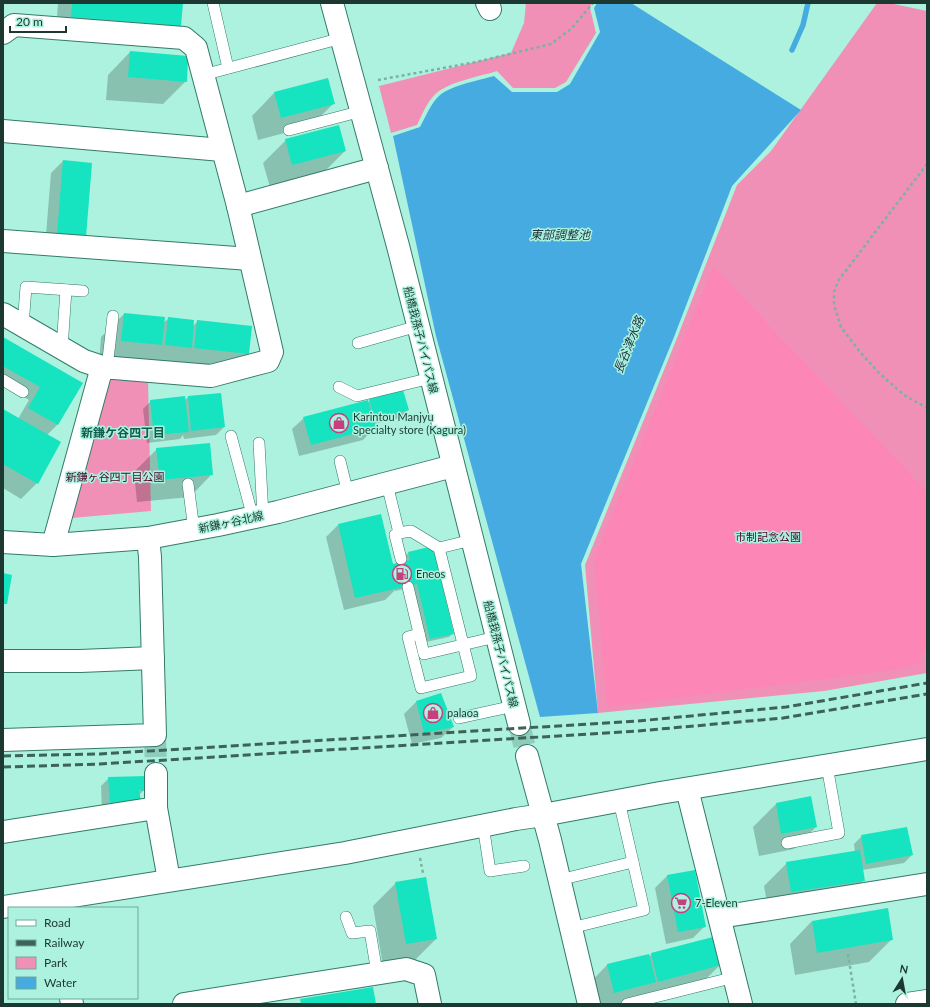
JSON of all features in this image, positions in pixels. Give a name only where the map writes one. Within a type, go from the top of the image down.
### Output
[{"type":"street","name":"船橋我孫子バイパス線","points":[[332,3],[362,111],[418,326],[516,715]]},
{"type":"street","points":[[3,33],[14,25],[184,38],[196,48],[238,206],[272,352],[268,361],[211,376],[105,367],[84,361],[3,314]]},
{"type":"street","points":[[3,131],[222,150]]},
{"type":"street","points":[[238,206],[377,168]]},
{"type":"street","points":[[3,241],[250,258]]},
{"type":"street","points":[[53,545],[105,367]]},
{"type":"street","name":"新鎌ヶ谷北線","points":[[3,542],[53,545],[148,538],[258,516],[453,466]]},
{"type":"street","points":[[3,740],[155,735],[148,538]]},
{"type":"street","points":[[3,661],[80,661],[153,658]]},
{"type":"street","points":[[3,907],[52,903],[170,880],[345,853],[483,825],[686,789],[927,749]]},
{"type":"street","points":[[527,756],[543,815],[589,1004]]},
{"type":"street","points":[[156,774],[156,808],[170,880]]},
{"type":"street","points":[[686,789],[720,917],[741,1004]]},
{"type":"street","points":[[3,832],[156,808]]},
{"type":"street","points":[[720,917],[927,884]]},
{"type":"street","points":[[184,1004],[406,969],[424,975],[430,1004]]},
{"type":"street","points":[[907,1004],[927,1001]]},
{"type":"lane","points":[[213,3],[228,68]]},
{"type":"lane","points":[[203,75],[342,38]]},
{"type":"lane","points":[[289,130],[362,111]]},
{"type":"lane","points":[[23,326],[26,287],[83,291]]},
{"type":"lane","points":[[62,348],[66,290]]},
{"type":"lane","points":[[105,367],[113,316]]},
{"type":"lane","points":[[358,343],[418,326]]},
{"type":"lane","points":[[339,387],[357,396],[431,378]]},
{"type":"lane","points":[[3,380],[24,392]]},
{"type":"lane","points":[[231,436],[258,516]]},
{"type":"lane","points":[[258,516],[259,443]]},
{"type":"lane","points":[[340,461],[348,494]]},
{"type":"lane","points":[[188,484],[194,530]]},
{"type":"lane","points":[[387,484],[399,534]]},
{"type":"lane","points":[[401,559],[395,535],[411,531],[439,548],[472,540]]},
{"type":"lane","points":[[419,634],[408,637],[421,688],[471,676],[441,567],[439,548]]},
{"type":"lane","points":[[412,594],[419,619],[419,634],[424,654],[496,637]]},
{"type":"lane","points":[[458,718],[516,715]]},
{"type":"lane","points":[[787,843],[839,833],[827,766]]},
{"type":"lane","points":[[571,928],[644,910],[619,801]]},
{"type":"lane","points":[[483,825],[490,871],[524,866]]},
{"type":"lane","points":[[559,880],[633,862]]},
{"type":"lane","points":[[346,917],[352,933],[370,931],[378,973]]},
{"type":"lane","points":[[628,1004],[735,977]]},
{"type":"path","points":[[378,80],[476,62],[551,44],[571,29],[593,3]]},
{"type":"path","points":[[927,164],[838,281],[834,292],[834,305],[841,327],[860,352],[879,373],[904,395],[927,408]]},
{"type":"path","points":[[419,854],[423,873]]},
{"type":"path","points":[[848,954],[856,1004]]},
{"type":"green space","points":[[526,3],[592,3],[590,8],[596,33],[566,82],[555,88],[513,88],[497,71],[467,79],[446,87],[435,94],[426,106],[417,125],[391,133],[379,86],[511,53],[524,23]]},
{"type":"green space","name":"市制記念公園","points":[[877,3],[889,3],[927,11],[927,673],[824,691],[598,713],[585,565],[737,185],[771,151]]},
{"type":"green space","points":[[713,266],[927,492],[927,645],[918,664],[901,669],[607,707],[594,559]]},
{"type":"green space","name":"新鎌ヶ谷四丁目公園","points":[[114,377],[148,380],[151,511],[72,518],[68,512],[107,382]]},
{"type":"water","name":"東部調整池","points":[[597,3],[631,3],[801,110],[732,186],[674,337],[581,564],[598,713],[540,717],[436,336],[393,136],[420,127],[431,106],[440,95],[445,91],[466,83],[494,76],[512,92],[557,92],[570,84],[600,32],[594,8]]},
{"type":"building","points":[[72,3],[183,3],[181,26],[71,17]]},
{"type":"building","points":[[130,51],[188,56],[187,82],[128,77]]},
{"type":"building","points":[[328,78],[335,104],[281,118],[274,92]]},
{"type":"building","points":[[339,125],[346,151],[292,165],[285,139]]},
{"type":"building","points":[[63,160],[92,163],[86,237],[57,235]]},
{"type":"building","points":[[124,313],[165,317],[162,345],[121,341]]},
{"type":"building","points":[[168,317],[194,320],[192,348],[165,345]]},
{"type":"building","points":[[197,320],[252,326],[249,354],[194,348]]},
{"type":"building","points":[[3,337],[83,383],[58,425],[28,408],[40,387],[3,366]]},
{"type":"building","points":[[403,390],[409,410],[375,419],[369,399]]},
{"type":"building","points":[[221,393],[225,427],[191,431],[188,396]]},
{"type":"building","points":[[185,396],[189,432],[154,435],[150,400]]},
{"type":"building","points":[[368,400],[376,428],[311,445],[303,417]]},
{"type":"building","points":[[3,409],[61,442],[38,484],[3,464]]},
{"type":"building","points":[[210,443],[213,475],[160,480],[156,448]]},
{"type":"building","points":[[381,514],[393,564],[410,560],[408,552],[433,546],[454,634],[430,639],[417,584],[355,598],[338,524]]},
{"type":"building","points":[[3,573],[12,575],[7,604],[3,604]]},
{"type":"building","points":[[441,693],[454,727],[424,733],[416,701]]},
{"type":"building","points":[[147,776],[145,791],[139,790],[141,801],[110,803],[108,777]]},
{"type":"building","points":[[811,796],[817,827],[781,834],[776,803]]},
{"type":"building","points":[[907,827],[913,855],[866,864],[861,835]]},
{"type":"building","points":[[860,850],[865,881],[791,892],[786,862]]},
{"type":"building","points":[[695,870],[706,927],[678,932],[667,875]]},
{"type":"building","points":[[426,877],[437,939],[406,944],[395,882]]},
{"type":"building","points":[[888,908],[893,940],[817,953],[812,921]]},
{"type":"building","points":[[713,937],[721,965],[658,982],[651,953]]},
{"type":"building","points":[[649,954],[656,982],[614,993],[607,964]]},
{"type":"building","points":[[373,987],[376,1004],[301,1004],[300,999]]},
{"type":"waterway","name":"長谷津水路","points":[[792,50],[803,25],[808,3]]},
{"type":"tunnel","points":[[519,724],[527,756]]},
{"type":"tunnel","points":[[155,735],[156,774]]},
{"type":"railway","points":[[3,756],[100,754],[638,721],[786,707],[927,683]]},
{"type":"railway","points":[[3,767],[100,764],[638,731],[783,718],[927,694]]},
{"type":"place","name":"Karintou Manjyu Specialty store (Kagura)","points":[[339,423]]},
{"type":"place","name":"Eneos","points":[[402,574]]},
{"type":"place","name":"palaoa","points":[[433,713]]},
{"type":"place","name":"7-Eleven","points":[[681,903]]},
{"type":"district","name":"新鎌ケ谷四丁目","points":[[123,433]]}]
